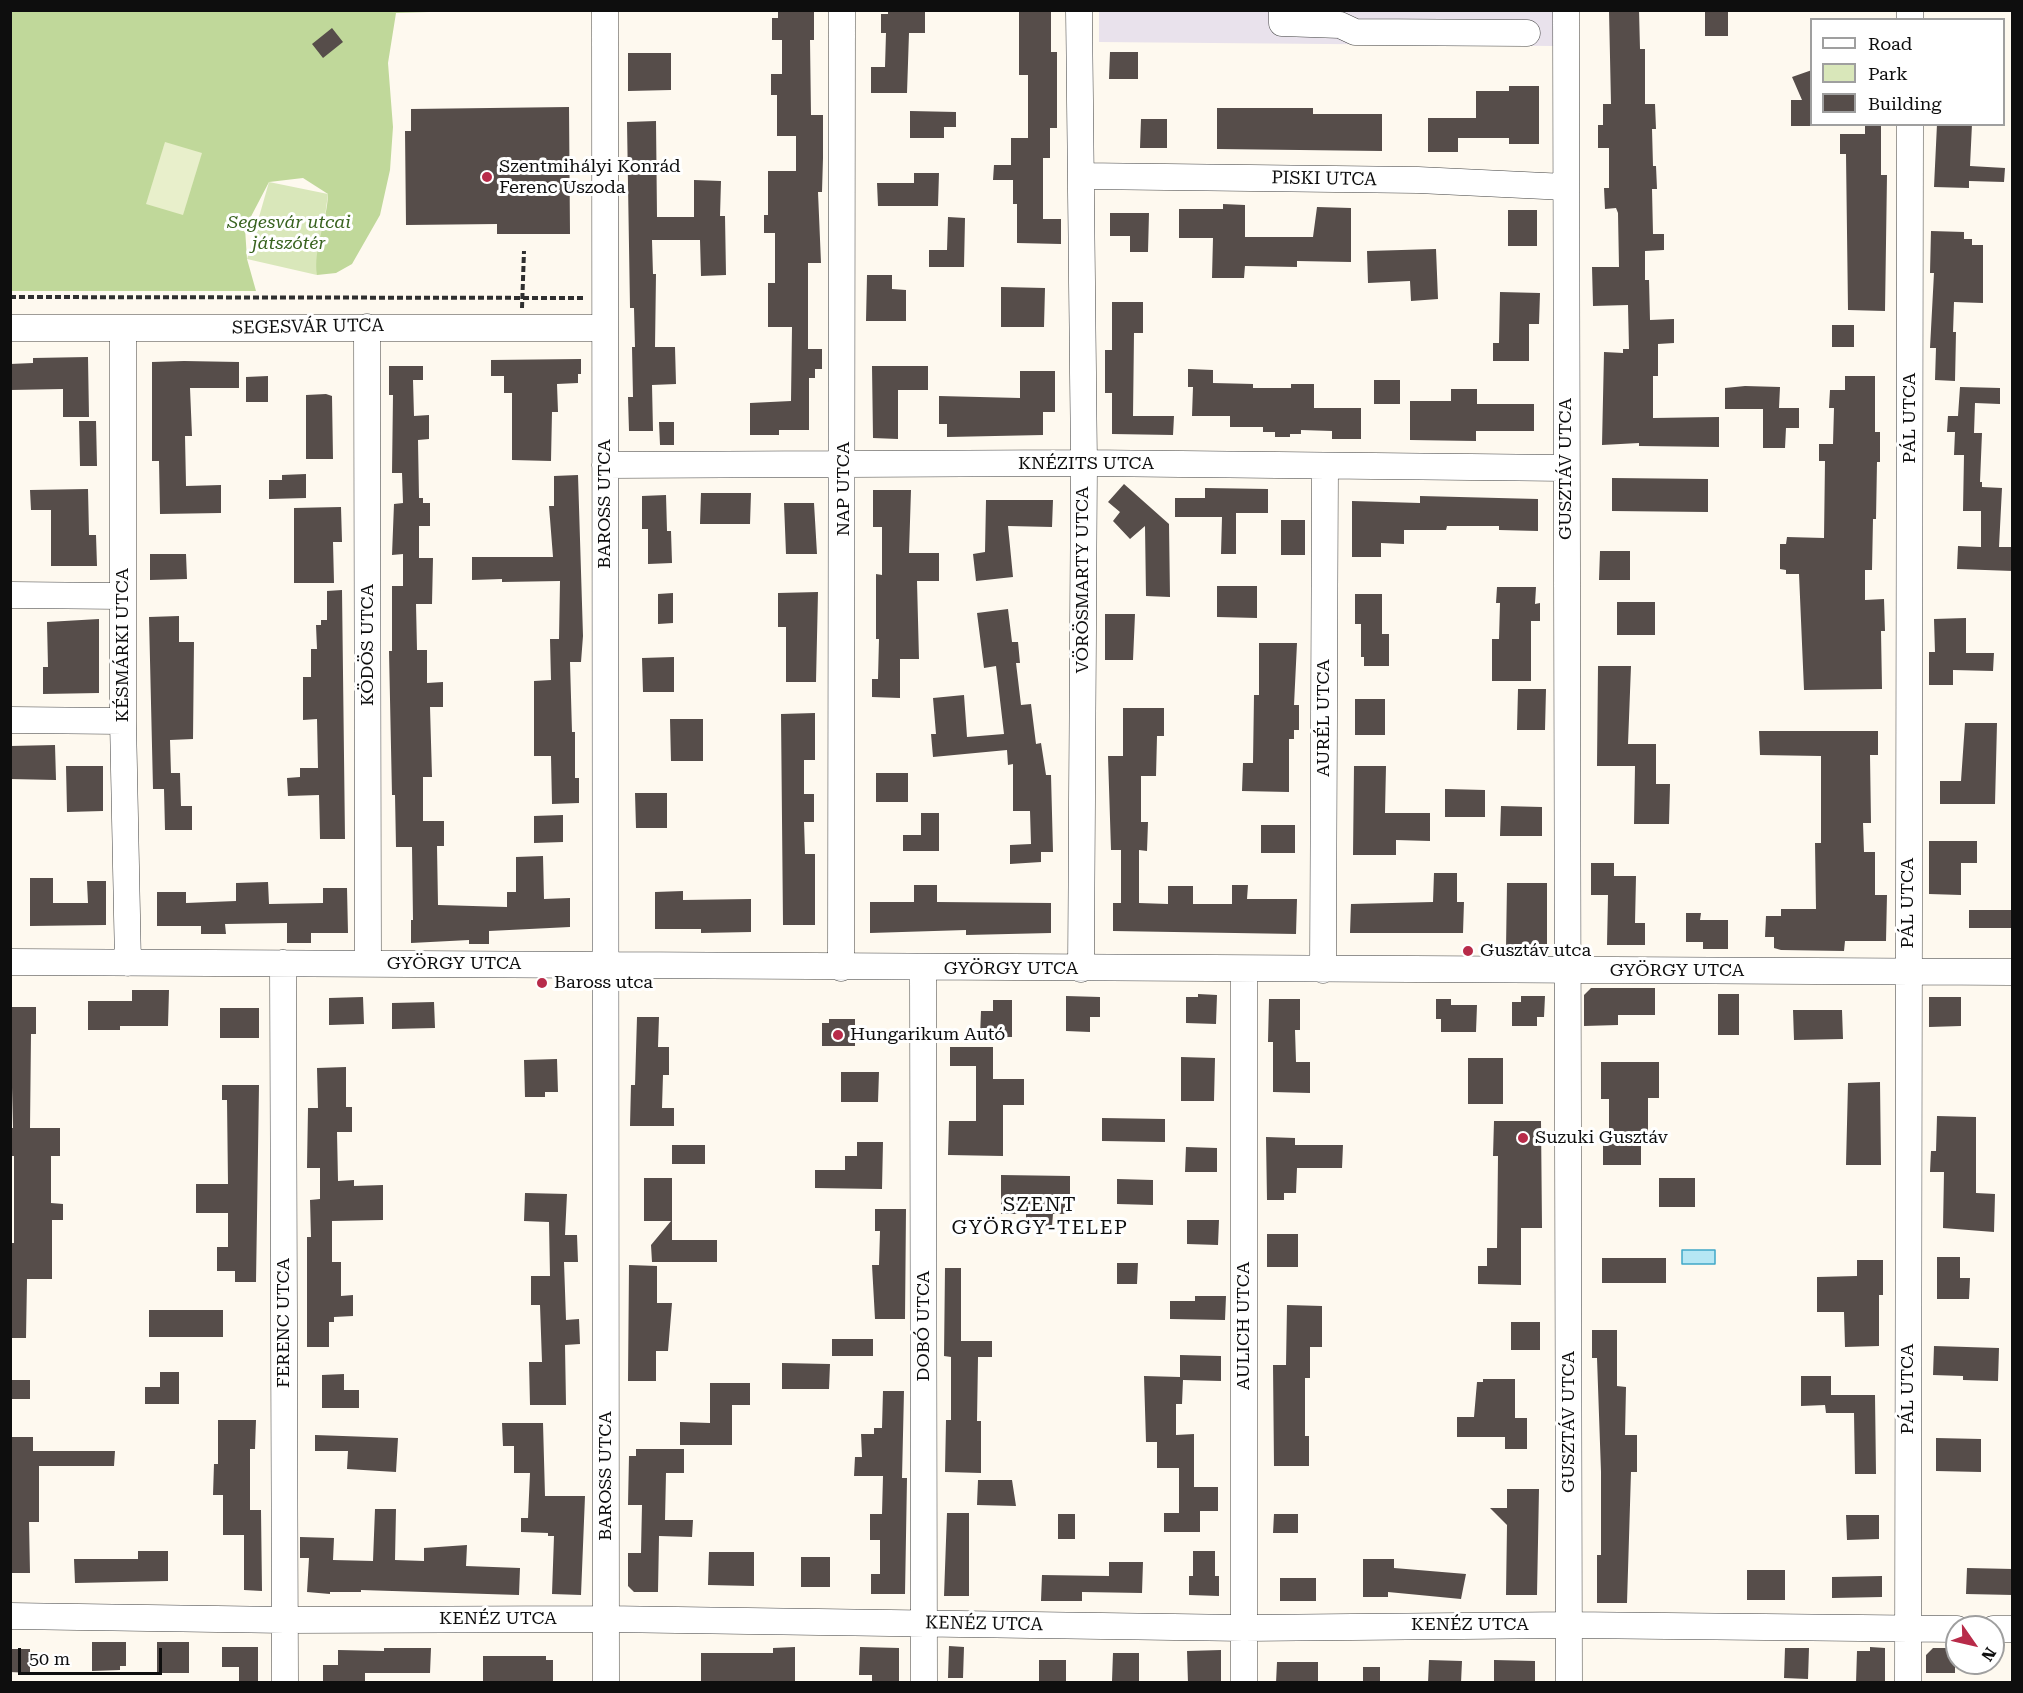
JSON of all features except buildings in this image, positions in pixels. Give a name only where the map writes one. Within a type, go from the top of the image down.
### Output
[{"type":"street","name":"BAROSS UTCA","points":[[605,10],[606,1683]]},
{"type":"street","name":"NAP UTCA","points":[[841,968],[844,464],[842,10]]},
{"type":"street","name":"VÖRÖSMARTY UTCA","points":[[1079,10],[1084,463],[1081,969]]},
{"type":"street","points":[[1282,10],[1282,23],[1340,25],[1355,32],[1527,33]]},
{"type":"street","name":"GUSZTÁV UTCA","points":[[1566,10],[1569,1683]]},
{"type":"street","name":"PÁL UTCA","points":[[1908,1683],[1907,971],[1910,126]]},
{"type":"street","name":"PISKI UTCA","points":[[1082,176],[1418,180],[1566,187]]},
{"type":"street","name":"KÖDÖS UTCA","points":[[367,327],[368,964]]},
{"type":"street","name":"SEGESVÁR UTCA","points":[[10,328],[605,328]]},
{"type":"street","name":"KÉSMÁRKI UTCA","points":[[123,328],[123,721],[128,963]]},
{"type":"street","name":"KNÉZITS UTCA","points":[[605,465],[1084,463],[1566,468]]},
{"type":"street","name":"AURÉL UTCA","points":[[1323,970],[1325,465]]},
{"type":"street","points":[[10,595],[123,596]]},
{"type":"street","points":[[10,720],[123,721]]},
{"type":"street","name":"GYÖRGY UTCA","points":[[10,962],[923,969],[2013,972]]},
{"type":"street","name":"FERENC UTCA","points":[[283,963],[285,1683]]},
{"type":"street","name":"DOBÓ UTCA","points":[[923,969],[924,1683]]},
{"type":"street","name":"AULICH UTCA","points":[[1244,970],[1244,1683]]},
{"type":"street","name":"KENÉZ UTCA","points":[[10,1616],[285,1620],[606,1619],[1244,1628],[1570,1625],[1945,1629]]},
{"type":"path","points":[[521,327],[524,251]]},
{"type":"path","points":[[10,297],[585,299],[585,287]]},
{"type":"shaded area","points":[[1099,11],[1554,11],[1553,46],[1099,42]]},
{"type":"green space","points":[[10,11],[463,11],[396,13],[388,63],[393,127],[390,170],[380,215],[352,264],[336,273],[317,275],[318,246],[328,194],[303,178],[269,182],[245,228],[247,259],[256,291],[11,291]]},
{"type":"green space","points":[[165,142],[202,153],[183,215],[146,204]]},
{"type":"green space","name":"Segesvár utcai játszótér","points":[[269,182],[328,194],[317,275],[247,259]]},
{"type":"water","points":[[1682,1250],[1715,1250],[1715,1264],[1682,1264]]},
{"type":"place","name":"Szentmihályi Konrád Ferenc Uszoda","points":[[487,177]]},
{"type":"place","name":"Gusztáv utca","points":[[1468,951]]},
{"type":"place","name":"Baross utca","points":[[542,983]]},
{"type":"place","name":"Hungarikum Autó","points":[[838,1035]]},
{"type":"place","name":"Suzuki Gusztáv","points":[[1523,1138]]},
{"type":"district","name":"SZENT GYÖRGY-TELEP","points":[[1040,1216]]}]
